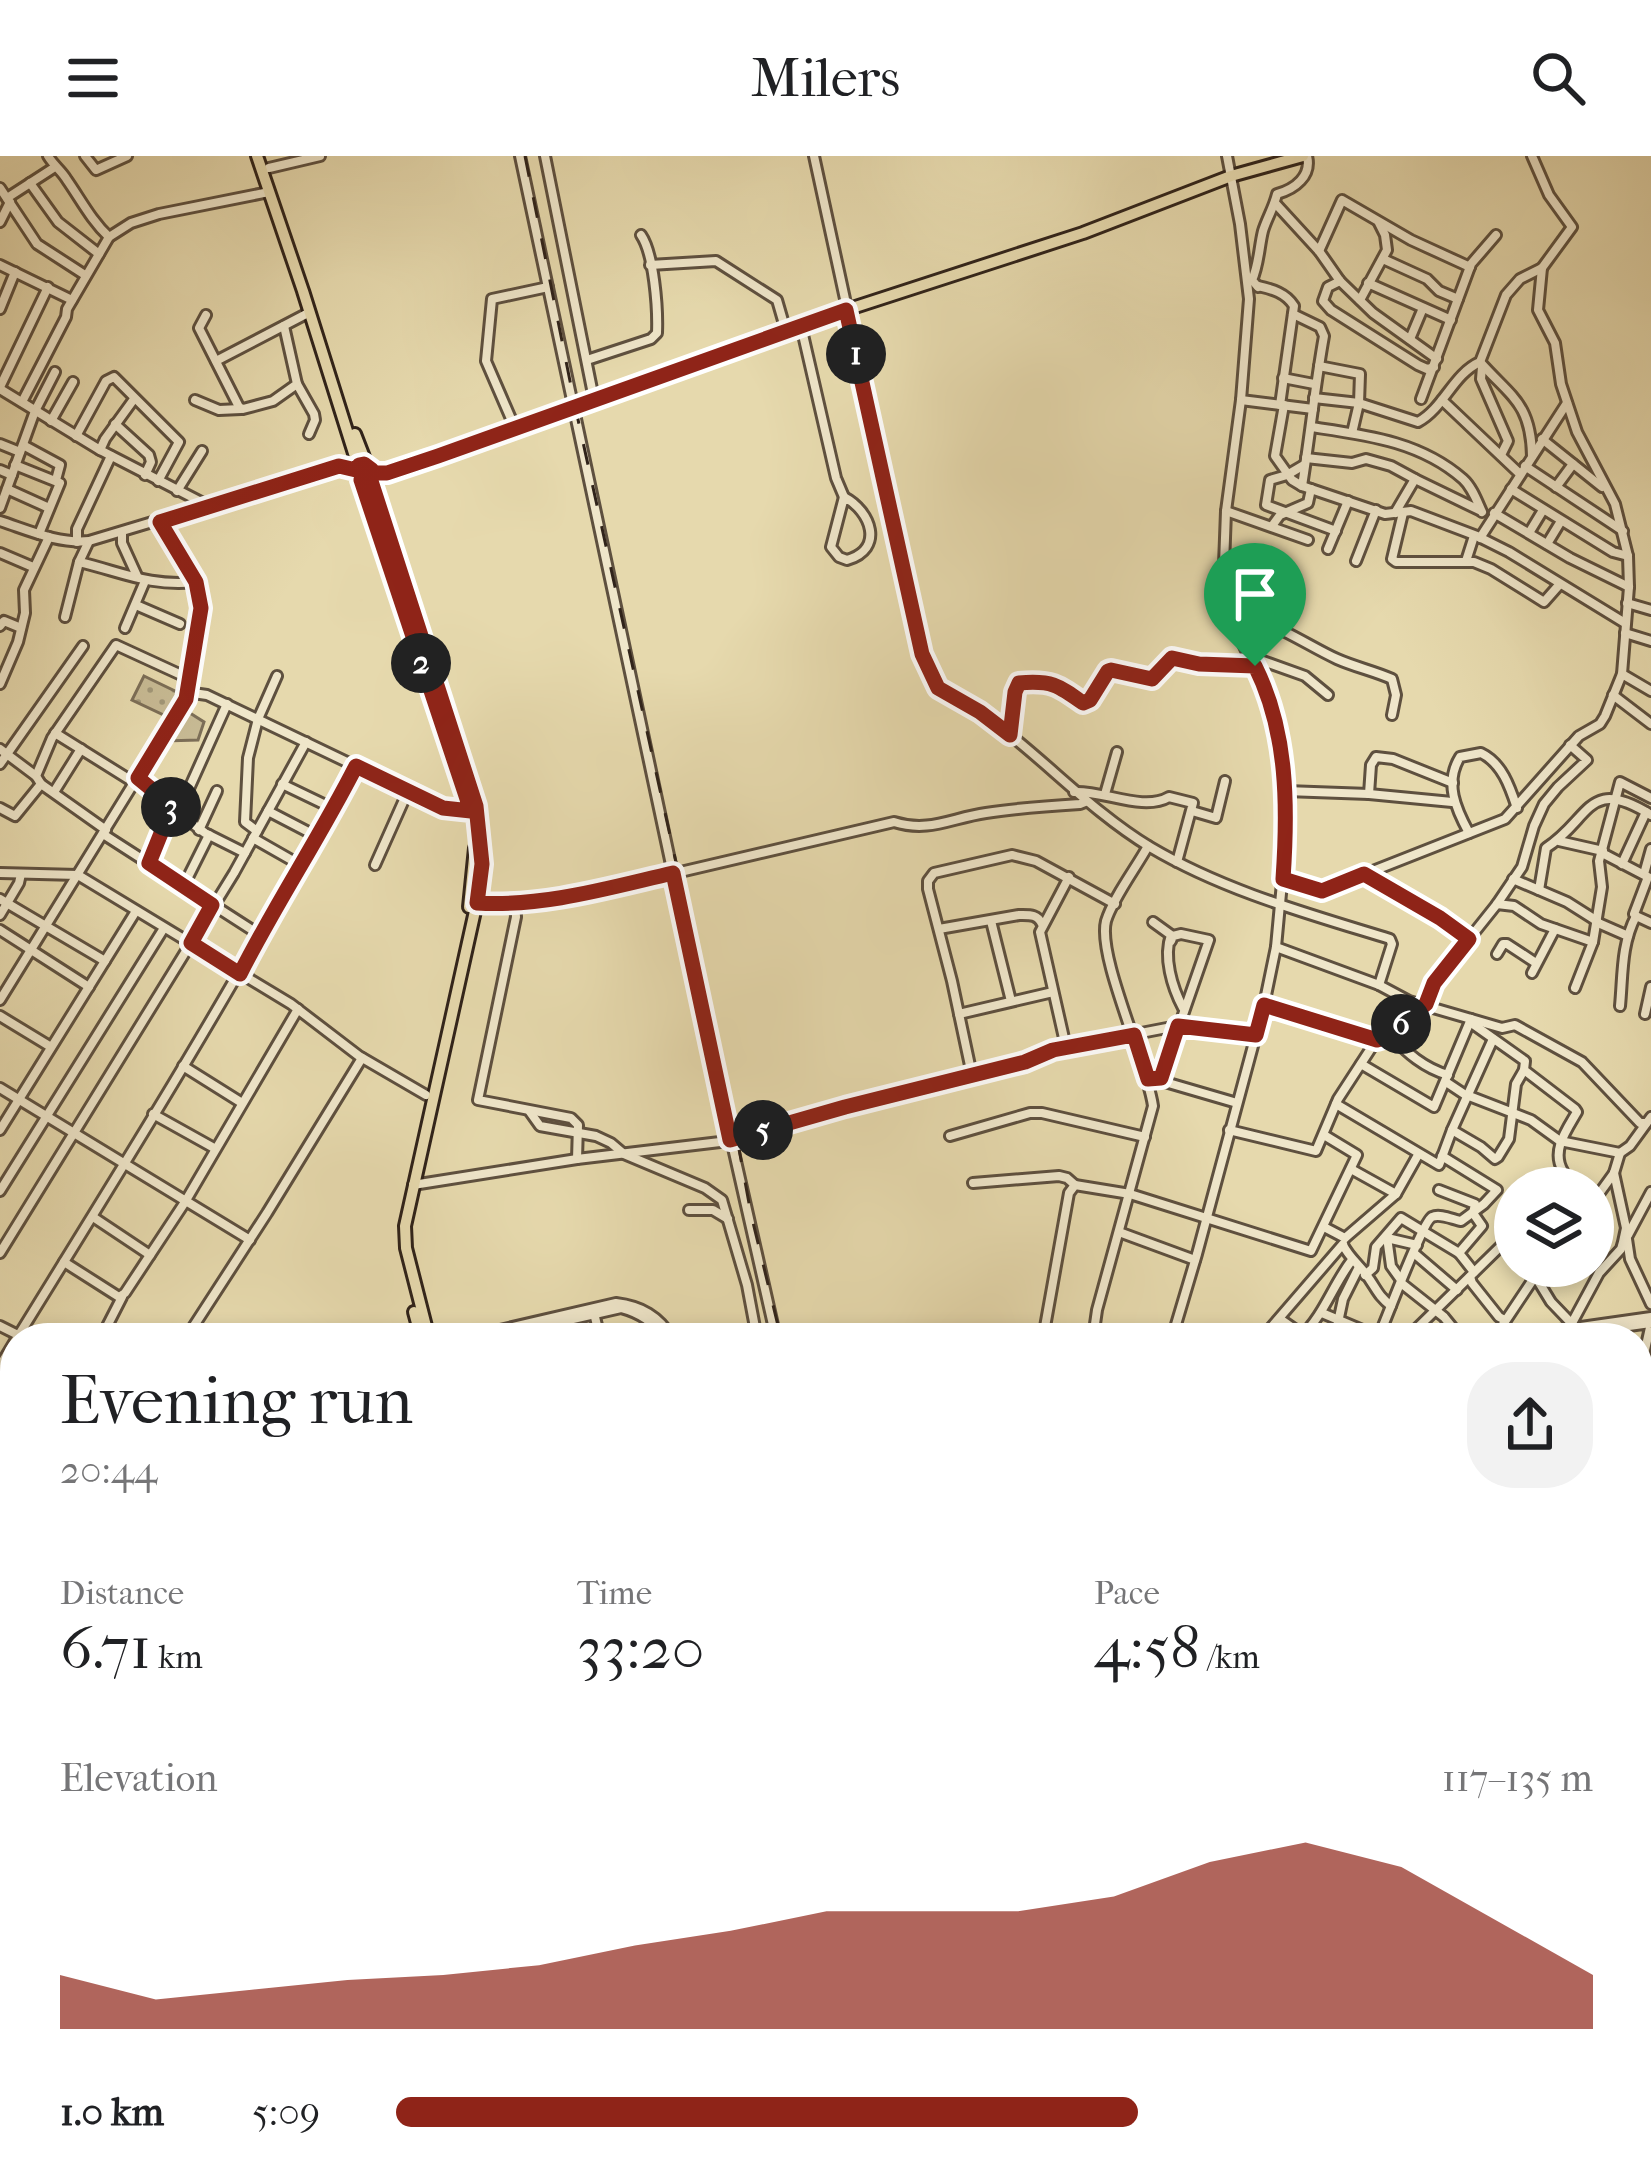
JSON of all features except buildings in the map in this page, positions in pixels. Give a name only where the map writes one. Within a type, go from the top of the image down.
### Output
[{"type":"main road","points":[[364,472],[387,473],[846,310],[1083,233],[1231,176],[1305,156]]},
{"type":"main road","points":[[263,160],[269,192],[433,689],[475,838],[472,889],[398,1225],[402,1260],[421,1323]]},
{"type":"main road","points":[[263,160],[364,472]]},
{"type":"main road","points":[[422,1323],[405,1226],[482,864],[476,806],[433,689]]},
{"type":"street","points":[[48,156],[95,225],[109,237]]},
{"type":"street","points":[[86,156],[96,170],[127,156]]},
{"type":"street","points":[[263,160],[320,156]]},
{"type":"street","points":[[520,156],[773,1323]]},
{"type":"street","points":[[544,156],[594,399]]},
{"type":"street","points":[[814,156],[913,612],[938,688],[980,712],[1085,802],[1148,846],[1280,904],[1390,939],[1378,985]]},
{"type":"street","points":[[1227,156],[1253,286]]},
{"type":"street","points":[[1176,1323],[1276,947],[1286,791],[1267,694],[1229,614],[1222,576],[1252,280],[1277,194],[1306,177],[1310,165],[1305,156]]},
{"type":"street","points":[[1501,455],[1509,444],[1481,379],[1481,364],[1506,295],[1520,280],[1543,268],[1572,227],[1543,183],[1532,156]]},
{"type":"street","points":[[0,222],[9,200],[55,167]]},
{"type":"street","points":[[30,183],[58,222],[98,254]]},
{"type":"street","points":[[0,188],[37,244],[85,275]]},
{"type":"street","points":[[22,402],[109,237],[130,223],[158,214],[269,192]]},
{"type":"street","points":[[1318,251],[1342,200],[1470,267]]},
{"type":"street","points":[[1275,203],[1372,313],[1436,362]]},
{"type":"street","points":[[1360,300],[1383,260],[1386,239],[1378,222]]},
{"type":"street","points":[[587,360],[654,337],[658,328],[641,235]]},
{"type":"street","points":[[1421,399],[1470,267],[1496,235]]},
{"type":"street","points":[[1383,260],[1458,299]]},
{"type":"street","points":[[650,265],[716,261],[777,300],[786,331]]},
{"type":"street","points":[[0,265],[72,300]]},
{"type":"street","points":[[1283,879],[1322,891],[1505,819],[1570,745],[1603,720],[1622,674],[1628,556],[1608,491],[1577,432],[1561,384],[1555,343],[1538,310],[1543,268]]},
{"type":"street","points":[[0,309],[15,272]]},
{"type":"street","points":[[1340,281],[1328,286],[1324,297],[1331,310],[1418,365],[1427,369],[1436,362]]},
{"type":"street","points":[[1368,283],[1451,320]]},
{"type":"street","points":[[48,286],[0,388],[100,450],[208,506]]},
{"type":"street","points":[[1253,286],[1272,289],[1294,305],[1275,455],[1287,475],[1306,488],[1376,510],[1411,511],[1477,537],[1651,641]]},
{"type":"street","points":[[515,428],[486,361],[492,299],[548,287]]},
{"type":"street","points":[[1410,340],[1423,308]]},
{"type":"street","points":[[216,361],[310,313]]},
{"type":"street","points":[[1272,526],[1277,518],[1308,502],[1306,461],[1324,333],[1293,314]]},
{"type":"street","points":[[206,315],[199,328],[242,409]]},
{"type":"street","points":[[284,326],[297,385],[314,414],[309,434]]},
{"type":"street","points":[[801,326],[844,497],[831,547],[847,560],[862,554],[871,537],[863,514],[844,497]]},
{"type":"street","points":[[1241,400],[1282,405],[1359,403],[1418,422],[1430,415],[1469,367],[1481,364]]},
{"type":"street","points":[[1481,364],[1517,400],[1528,422],[1532,456]]},
{"type":"street","points":[[1319,366],[1360,374],[1352,433]]},
{"type":"street","points":[[1,503],[35,411],[55,372]]},
{"type":"street","points":[[76,436],[113,377],[179,442],[158,481]]},
{"type":"street","points":[[1283,378],[1314,384]]},
{"type":"street","points":[[51,421],[73,382]]},
{"type":"street","points":[[195,400],[219,410],[242,409],[273,401],[297,385]]},
{"type":"street","points":[[100,450],[134,400]]},
{"type":"street","points":[[1442,400],[1501,455],[1623,531]]},
{"type":"street","points":[[1466,561],[1567,402]]},
{"type":"street","points":[[115,424],[149,455],[145,475]]},
{"type":"street","points":[[1311,427],[1376,436],[1429,455],[1464,480],[1482,512]]},
{"type":"street","points":[[1542,440],[1608,491]]},
{"type":"street","points":[[0,444],[61,465],[56,481]]},
{"type":"street","points":[[177,491],[202,451]]},
{"type":"street","points":[[77,542],[77,529],[111,456]]},
{"type":"street","points":[[1336,530],[1268,507],[1270,480],[1306,461],[1366,459],[1391,466],[1629,587]]},
{"type":"street","points":[[1556,487],[1573,464]]},
{"type":"street","points":[[0,521],[44,535],[89,541],[339,466],[364,472]]},
{"type":"street","points":[[0,470],[60,483],[24,590],[24,619],[0,684]]},
{"type":"street","points":[[1415,478],[1399,513],[1393,561],[1474,562],[1544,602],[1559,585]]},
{"type":"street","points":[[7,489],[49,508]]},
{"type":"street","points":[[1510,489],[1613,552],[1628,556]]},
{"type":"street","points":[[1328,549],[1348,500]]},
{"type":"street","points":[[1356,562],[1376,510]]},
{"type":"street","points":[[1529,533],[1543,510]]},
{"type":"street","points":[[1226,511],[1308,540]]},
{"type":"street","points":[[1547,544],[1561,521]]},
{"type":"street","points":[[160,522],[196,582],[201,608],[186,699]]},
{"type":"street","points":[[122,533],[122,543],[142,580],[125,628]]},
{"type":"street","points":[[65,617],[89,541]]},
{"type":"street","points":[[0,553],[33,567]]},
{"type":"street","points":[[80,562],[142,580],[172,585],[196,582]]},
{"type":"street","points":[[1628,603],[1651,610]]},
{"type":"street","points":[[136,605],[180,624]]},
{"type":"street","points":[[1229,614],[1258,620],[1343,662],[1392,679],[1396,695],[1392,715]]},
{"type":"street","points":[[0,626],[4,621],[24,619]]},
{"type":"street","points":[[0,808],[15,816],[39,780],[55,733],[117,644],[190,679]]},
{"type":"street","points":[[0,764],[82,646]]},
{"type":"street","points":[[1010,735],[1019,683],[1052,683],[1083,703],[1090,700],[1108,671],[1152,679],[1172,658],[1199,664],[1263,659],[1305,676],[1328,695]]},
{"type":"street","points":[[1622,674],[1651,692]]},
{"type":"street","points":[[277,676],[248,758],[245,822],[255,835],[302,866]]},
{"type":"street","points":[[0,1000],[193,693],[227,704],[443,808],[471,811]]},
{"type":"street","points":[[1613,695],[1651,724]]},
{"type":"street","points":[[149,863],[227,704]]},
{"type":"street","points":[[55,733],[175,807],[204,833],[245,853]]},
{"type":"street","points":[[0,1252],[245,853],[306,742]]},
{"type":"street","points":[[1229,1130],[1314,1151],[1336,1104],[1377,1040],[1390,1035],[1426,1004],[1434,983],[1514,879],[1544,804],[1587,760],[1570,745]]},
{"type":"street","points":[[54,793],[81,749]]},
{"type":"street","points":[[4,752],[105,832],[260,935]]},
{"type":"street","points":[[1105,794],[1117,752]]},
{"type":"street","points":[[1469,833],[1452,802],[1456,760],[1481,753],[1494,760],[1517,808]]},
{"type":"street","points":[[1369,794],[1376,757],[1454,783]]},
{"type":"street","points":[[27,1323],[240,974],[356,766]]},
{"type":"street","points":[[1192,811],[1216,818],[1225,782]]},
{"type":"street","points":[[1575,988],[1593,942],[1602,887],[1599,861],[1620,782],[1651,798]]},
{"type":"street","points":[[283,784],[334,809]]},
{"type":"street","points":[[184,885],[218,791]]},
{"type":"street","points":[[375,865],[408,791]]},
{"type":"street","points":[[1286,791],[1452,802]]},
{"type":"street","points":[[1073,792],[1145,802],[1163,802],[1169,797],[1193,802],[1177,862]]},
{"type":"street","points":[[1539,890],[1546,848],[1594,802],[1617,798],[1648,813],[1622,864]]},
{"type":"street","points":[[477,903],[582,895],[893,821],[918,828],[978,814],[1085,802]]},
{"type":"street","points":[[268,811],[318,837]]},
{"type":"street","points":[[1558,841],[1602,852],[1648,879]]},
{"type":"street","points":[[1095,1323],[1153,1106],[1105,937],[1107,918],[1148,846]]},
{"type":"street","points":[[1620,1006],[1622,959],[1648,879],[1651,849]]},
{"type":"street","points":[[972,1075],[928,889],[934,873],[1012,855],[1036,861],[1115,904]]},
{"type":"street","points":[[0,873],[78,874],[298,1009],[362,1058],[426,1095]]},
{"type":"street","points":[[0,915],[3,901],[21,874]]},
{"type":"street","points":[[1364,874],[1469,939]]},
{"type":"street","points":[[1066,1048],[1040,932],[1069,877]]},
{"type":"street","points":[[1514,879],[1628,936]]},
{"type":"street","points":[[3,901],[105,961]]},
{"type":"street","points":[[515,903],[478,1098],[571,1118],[578,1125],[577,1159]]},
{"type":"street","points":[[1497,904],[1514,906],[1555,929],[1593,942]]},
{"type":"street","points":[[0,1130],[136,911]]},
{"type":"street","points":[[939,929],[1033,914],[1042,924]]},
{"type":"street","points":[[1636,916],[1651,923]]},
{"type":"street","points":[[991,921],[1011,1001]]},
{"type":"street","points":[[1153,922],[1172,935],[1171,940]]},
{"type":"street","points":[[0,1191],[164,928]]},
{"type":"street","points":[[1497,954],[1507,944],[1534,968],[1555,929]]},
{"type":"street","points":[[0,930],[89,987]]},
{"type":"street","points":[[1161,1078],[1209,940],[1181,934],[1168,944],[1174,988],[1184,1010]]},
{"type":"street","points":[[1276,947],[1409,1001],[1502,1028],[1515,1025],[1582,1062],[1640,1123],[1648,1125],[1620,1153],[1614,1173],[1630,1259],[1646,1281],[1651,1304]]},
{"type":"street","points":[[1645,1015],[1651,987]]},
{"type":"street","points":[[959,1014],[1053,992]]},
{"type":"street","points":[[1264,1005],[1377,1040]]},
{"type":"street","points":[[109,1323],[298,1009]]},
{"type":"street","points":[[0,1016],[52,1047]]},
{"type":"street","points":[[1452,1130],[1495,1160],[1510,1139],[1516,1084],[1524,1070],[1525,1060],[1471,1020]]},
{"type":"street","points":[[1361,1064],[1434,1107],[1471,1020]]},
{"type":"street","points":[[413,1185],[730,1140],[1025,1062],[1044,1053],[1178,1026],[1256,1035]]},
{"type":"street","points":[[1390,1035],[1407,1053],[1468,1094],[1531,1120],[1560,1141],[1620,1153]]},
{"type":"street","points":[[1336,1104],[1439,1165],[1493,1039]]},
{"type":"street","points":[[196,1323],[362,1058]]},
{"type":"street","points":[[183,1066],[242,1103]]},
{"type":"street","points":[[1524,1070],[1576,1112],[1560,1141],[1557,1162],[1561,1167]]},
{"type":"street","points":[[1148,1079],[1161,1078],[1238,1103]]},
{"type":"street","points":[[0,1088],[250,1240]]},
{"type":"street","points":[[950,1136],[1042,1113],[1145,1137]]},
{"type":"street","points":[[153,1114],[214,1148]]},
{"type":"street","points":[[578,1133],[602,1138],[624,1154],[705,1188],[724,1203],[754,1323]]},
{"type":"street","points":[[973,1183],[1059,1176],[1075,1185],[1130,1194],[1311,1251],[1357,1155],[1324,1135]]},
{"type":"street","points":[[1276,1323],[1320,1267],[1396,1193],[1418,1155]]},
{"type":"street","points":[[1384,1323],[1432,1216],[1461,1222],[1497,1190],[1442,1156]]},
{"type":"street","points":[[1352,1169],[1396,1193]]},
{"type":"street","points":[[1046,1323],[1069,1192],[1075,1185]]},
{"type":"street","points":[[1439,1190],[1475,1204],[1473,1213]]},
{"type":"street","points":[[1574,1323],[1599,1273],[1621,1250],[1651,1192]]},
{"type":"street","points":[[689,1210],[713,1210],[729,1220]]},
{"type":"street","points":[[1459,1253],[1483,1226],[1473,1213]]},
{"type":"street","points":[[93,1217],[150,1255]]},
{"type":"street","points":[[1313,1323],[1337,1283],[1358,1268],[1372,1268],[1376,1247],[1401,1218],[1459,1253],[1472,1283],[1505,1320]]},
{"type":"street","points":[[1324,1227],[1344,1241],[1390,1309],[1390,1323]]},
{"type":"street","points":[[1120,1232],[1195,1260]]},
{"type":"street","points":[[1387,1237],[1416,1249],[1457,1290]]},
{"type":"street","points":[[1387,1237],[1391,1266],[1401,1281],[1448,1323]]},
{"type":"street","points":[[1423,1323],[1494,1253]]},
{"type":"street","points":[[64,1262],[122,1297]]},
{"type":"street","points":[[1337,1323],[1346,1289],[1358,1268]]},
{"type":"street","points":[[1504,1323],[1528,1287]]},
{"type":"street","points":[[1542,1287],[1564,1323]]},
{"type":"street","points":[[530,1323],[616,1303],[649,1312],[662,1323]]},
{"type":"street","points":[[557,1323],[611,1309],[632,1311],[653,1323]]},
{"type":"street","points":[[594,1313],[596,1323]]},
{"type":"street","points":[[1322,1313],[1348,1323]]},
{"type":"street","points":[[1280,1319],[1285,1323]]},
{"type":"shaded area","points":[[144,676],[181,694],[168,717],[132,700]]},
{"type":"shaded area","points":[[182,708],[204,722],[198,740],[165,741]]},
{"type":"railway","points":[[525,156],[575,406],[777,1323]]},
{"type":"route","points":[[1255,666],[1172,658],[1154,679],[1111,670],[1087,703],[1052,683],[1019,683],[1010,735],[938,688],[922,654],[846,310],[438,456],[387,473],[372,473],[361,480],[471,811],[443,808],[356,766],[240,974],[191,943],[212,905],[149,863],[172,806],[138,778],[186,699],[201,608],[196,582],[160,522],[339,466],[356,470],[364,464],[372,470],[372,473],[370,478],[476,806],[482,864],[477,903],[529,903],[582,895],[673,873],[730,1140],[1025,1062],[1053,1050],[1134,1035],[1148,1079],[1161,1078],[1178,1026],[1256,1035],[1264,1005],[1377,1040],[1384,1038],[1426,1004],[1434,983],[1469,939],[1364,874],[1322,891],[1283,879],[1284,770],[1267,694],[1255,666]]}]
